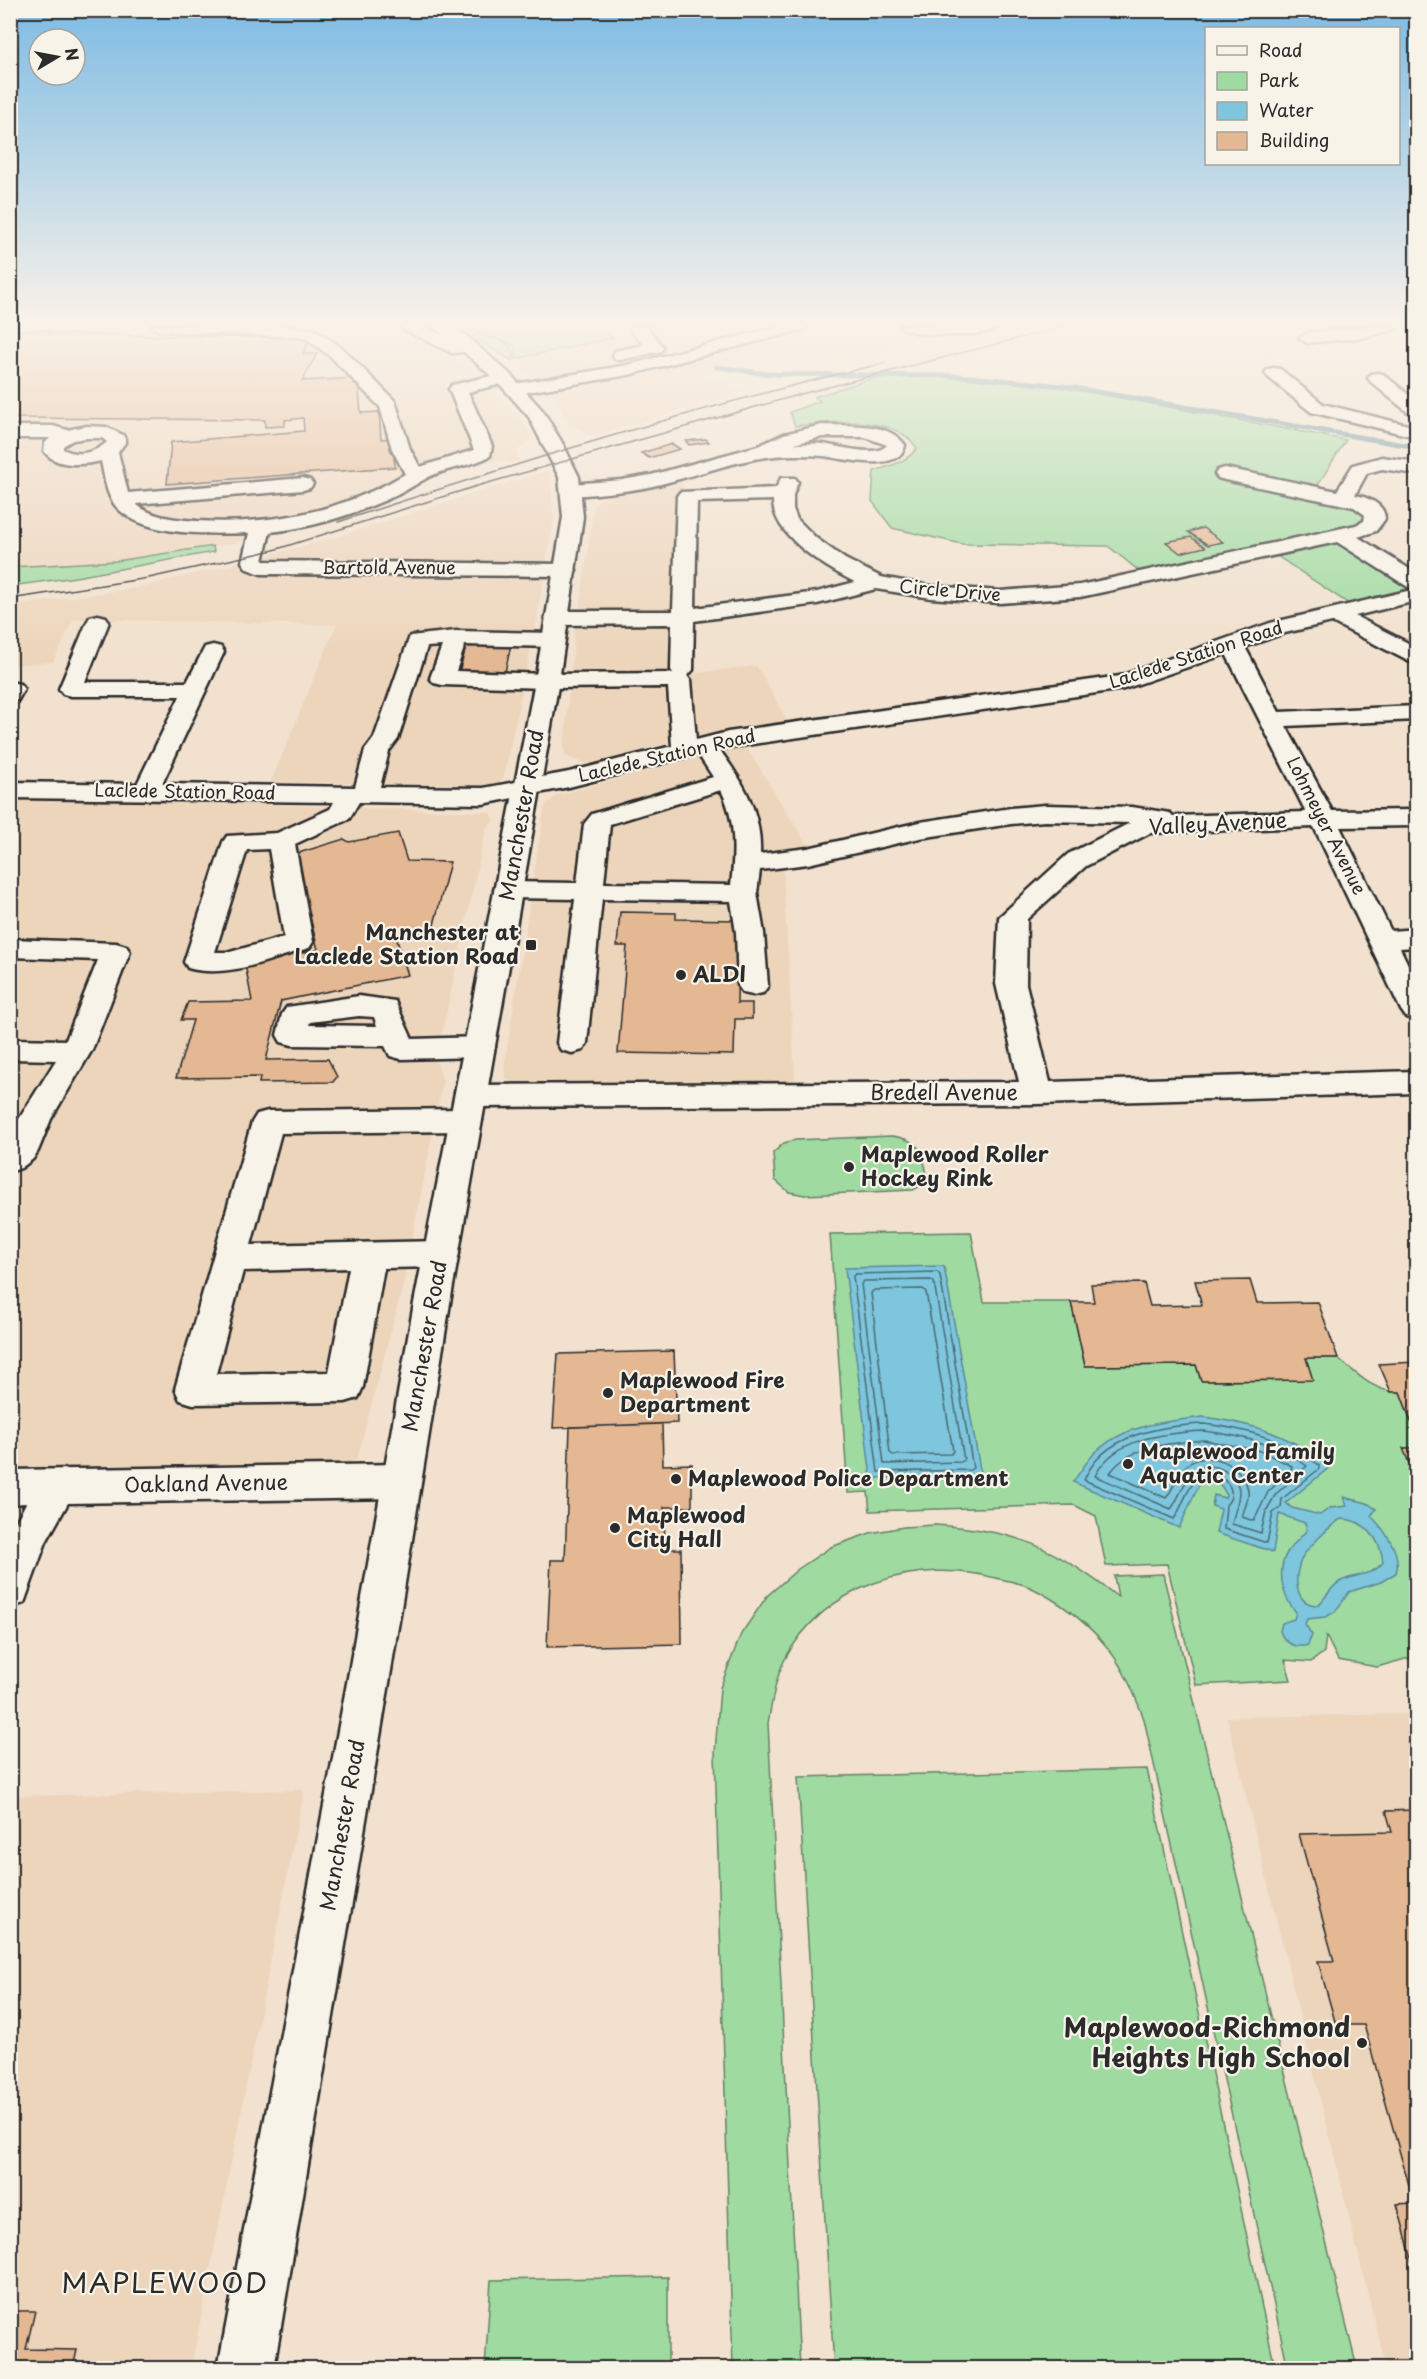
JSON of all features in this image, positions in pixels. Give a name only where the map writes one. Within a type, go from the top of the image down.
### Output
[{"type":"street","points":[[65,437],[54,443],[52,451],[56,454],[80,458],[108,451],[121,499],[134,511],[167,523],[261,527],[295,523],[342,508],[387,492],[415,475],[473,459],[483,452],[480,437]]},
{"type":"street","points":[[398,437],[401,449],[415,475]]},
{"type":"street","name":"Manchester Road","points":[[246,2368],[565,570],[573,517],[571,490],[564,465],[550,437]]},
{"type":"street","points":[[571,490],[637,484],[765,450],[796,437]]},
{"type":"street","points":[[765,450],[821,450],[875,457],[895,451],[896,445],[886,437]]},
{"type":"street","points":[[1225,474],[1343,498],[1360,469],[1382,464],[1416,468]]},
{"type":"street","points":[[121,499],[303,484]]},
{"type":"street","points":[[682,670],[687,496],[786,488],[783,510],[792,526],[842,566],[876,584]]},
{"type":"street","name":"Circle Drive","points":[[359,794],[377,750],[386,739],[418,641],[669,618],[817,598],[876,584],[931,592],[1000,597],[1080,591],[1340,535],[1373,525],[1376,519],[1375,513],[1369,507],[1343,498]]},
{"type":"street","name":"Bartold Avenue","points":[[261,527],[252,562],[261,568],[565,570]]},
{"type":"street","points":[[1340,535],[1416,582]]},
{"type":"street","name":"Laclede Station Road","points":[[10,790],[483,796],[526,789],[728,739],[1124,682],[1278,628],[1416,595]]},
{"type":"street","points":[[1334,614],[1416,656]]},
{"type":"street","points":[[98,622],[71,690],[195,689]]},
{"type":"street","points":[[456,638],[442,678],[547,681],[680,680],[695,747],[729,780],[741,802],[748,840],[748,863],[743,892],[750,933],[753,986]]},
{"type":"street","name":"Lohmeyer Avenue","points":[[1232,644],[1323,819],[1416,1010]]},
{"type":"street","points":[[146,791],[213,652]]},
{"type":"street","points":[[1272,719],[1416,713]]},
{"type":"street","points":[[572,1043],[597,824],[602,819],[729,780]]},
{"type":"street","points":[[281,841],[299,942],[230,961],[198,962],[236,842],[281,841],[340,814],[359,794]]},
{"type":"street","points":[[748,863],[808,856],[920,830],[1011,816],[1045,813],[1132,815],[1156,817],[1176,824]]},
{"type":"street","name":"Valley Avenue","points":[[1037,1093],[1011,984],[1013,916],[1077,860],[1145,825],[1416,818]]},
{"type":"street","points":[[508,890],[743,892]]},
{"type":"street","points":[[1382,940],[1416,938]]},
{"type":"street","points":[[10,1160],[22,1151],[23,1119],[77,1050],[116,952],[11,948]]},
{"type":"street","points":[[396,1036],[400,1049],[480,1047]]},
{"type":"street","points":[[10,1049],[77,1050]]},
{"type":"street","name":"Bredell Avenue","points":[[230,1258],[268,1122],[468,1108],[1416,1082]]},
{"type":"street","points":[[369,1255],[345,1387],[193,1389],[230,1258],[369,1255],[442,1254]]},
{"type":"street","name":"Oakland Avenue","points":[[10,1487],[402,1481]]},
{"type":"street","points":[[10,1590],[28,1538],[56,1487]]},
{"type":"shaded area","points":[[11,437],[533,438],[517,451],[519,461],[473,464],[384,487],[292,517],[244,522],[247,541],[116,561],[11,567]]},
{"type":"shaded area","points":[[549,470],[554,518],[535,628],[504,776],[500,782],[489,785],[271,782],[336,625],[74,619],[53,662],[11,665],[11,606],[135,588],[247,561],[339,536]]},
{"type":"shaded area","points":[[683,481],[679,612],[587,613],[582,611],[580,607],[594,505],[601,499],[616,494],[657,488]]},
{"type":"shaded area","points":[[690,621],[689,674],[757,666],[789,724],[698,735],[600,762],[583,763],[565,756],[575,629],[584,623]]},
{"type":"shaded area","points":[[745,745],[818,862],[783,869],[795,1081],[512,1082],[506,1078],[504,1069],[544,810],[548,803],[558,795]]},
{"type":"shaded area","points":[[11,796],[487,812],[492,814],[493,822],[486,828],[436,1061],[443,1080],[402,1290],[357,1459],[349,1464],[329,1468],[11,1473]]},
{"type":"shaded area","name":"Maplewood-Richmond Heights High School","points":[[1416,1714],[1416,2368],[1386,2368],[1227,1717]]},
{"type":"shaded area","points":[[304,1790],[191,2368],[11,2368],[10,1796]]},
{"type":"green space","points":[[907,437],[1330,437],[1346,440],[1317,486],[1359,497],[1383,512],[1385,520],[1381,529],[1361,536],[1360,539],[1416,577],[1407,583],[1411,588],[1349,604],[1265,548],[1144,575],[1108,546],[962,544],[892,528],[872,501],[874,471],[903,460],[917,448]]},
{"type":"green space","points":[[213,546],[214,552],[76,577],[11,586],[11,567],[116,561]]},
{"type":"green space","name":"Maplewood Roller Hockey Rink","points":[[892,1136],[909,1140],[921,1153],[927,1175],[919,1187],[913,1190],[805,1195],[789,1192],[775,1180],[773,1153],[784,1143],[795,1140]]},
{"type":"green space","name":"Maplewood Family Aquatic Center","points":[[971,1232],[984,1302],[1071,1302],[1085,1366],[1196,1365],[1201,1381],[1312,1380],[1306,1358],[1338,1358],[1374,1386],[1400,1392],[1416,1434],[1416,1448],[1404,1448],[1416,1481],[1416,1656],[1377,1667],[1338,1660],[1326,1636],[1324,1652],[1311,1662],[1285,1660],[1291,1680],[1196,1685],[1167,1564],[1106,1566],[1096,1516],[1074,1505],[870,1511],[868,1492],[848,1493],[830,1234]]},
{"type":"green space","points":[[935,1525],[989,1531],[1033,1544],[1074,1565],[1118,1597],[1114,1576],[1163,1574],[1357,2368],[1288,2368],[1144,1719],[1126,1677],[1115,1658],[1094,1632],[1059,1604],[1032,1588],[966,1572],[935,1571],[904,1575],[875,1583],[847,1595],[822,1613],[801,1634],[784,1661],[776,1684],[768,1723],[800,2368],[733,2368],[715,1753],[720,1688],[741,1634],[767,1596],[798,1569],[831,1547],[870,1533],[904,1527]]},
{"type":"green space","points":[[1147,1769],[1275,2368],[834,2368],[798,1777]]},
{"type":"green space","points":[[668,2277],[668,2368],[485,2368],[491,2280]]},
{"type":"water","points":[[944,1266],[981,1475],[871,1478],[845,1268]]},
{"type":"water","points":[[1204,1417],[1271,1432],[1300,1446],[1331,1466],[1286,1503],[1292,1508],[1320,1515],[1330,1508],[1347,1506],[1344,1497],[1367,1503],[1376,1509],[1371,1516],[1391,1542],[1397,1558],[1396,1573],[1381,1582],[1349,1592],[1335,1612],[1325,1617],[1307,1619],[1305,1624],[1312,1635],[1308,1645],[1291,1644],[1284,1639],[1280,1631],[1282,1623],[1294,1619],[1296,1612],[1284,1591],[1282,1566],[1288,1551],[1307,1530],[1305,1523],[1279,1514],[1273,1552],[1216,1533],[1221,1509],[1212,1506],[1214,1495],[1225,1498],[1226,1495],[1222,1487],[1215,1482],[1207,1481],[1199,1485],[1179,1528],[1073,1482],[1091,1456],[1123,1434],[1163,1422]],"holes":[[[1341,1519],[1357,1522],[1375,1538],[1383,1562],[1375,1570],[1337,1583],[1318,1605],[1310,1604],[1300,1596],[1298,1589],[1297,1575],[1301,1560],[1331,1526]]]},
{"type":"building","points":[[231,437],[392,438],[395,467],[167,484],[171,442]]},
{"type":"building","points":[[706,439],[709,442],[689,445],[686,441]]},
{"type":"building","points":[[672,444],[680,449],[649,458],[641,453]]},
{"type":"building","points":[[1203,528],[1223,542],[1208,545],[1188,532]]},
{"type":"building","points":[[1191,537],[1205,547],[1180,553],[1166,542]]},
{"type":"building","points":[[467,644],[511,645],[505,672],[459,672]]},
{"type":"building","points":[[398,833],[407,861],[450,862],[433,929],[396,937],[408,975],[281,1001],[266,1060],[328,1059],[337,1077],[333,1082],[259,1083],[260,1077],[176,1078],[193,1020],[181,1020],[188,1002],[252,1001],[245,964],[318,950],[295,854],[344,839],[349,842]]},
{"type":"building","name":"ALDI","points":[[620,912],[676,913],[676,919],[738,920],[737,1003],[752,1003],[752,1019],[735,1019],[734,1055],[618,1053],[627,946],[617,946]]},
{"type":"building","points":[[1250,1280],[1257,1303],[1318,1302],[1338,1358],[1306,1358],[1313,1380],[1201,1381],[1196,1365],[1085,1366],[1071,1302],[1094,1302],[1091,1284],[1144,1283],[1150,1306],[1202,1305],[1195,1281]]},
{"type":"building","points":[[674,1351],[677,1423],[553,1428],[558,1354]]},
{"type":"building","points":[[1416,1362],[1416,1434],[1400,1392],[1391,1392],[1379,1364]]},
{"type":"building","name":"Maplewood City Hall","points":[[662,1424],[663,1465],[692,1464],[692,1507],[664,1507],[665,1549],[681,1549],[682,1644],[547,1647],[551,1560],[565,1560],[570,1427]]},
{"type":"building","points":[[1403,1448],[1416,1448],[1416,1481]]},
{"type":"building","points":[[1416,1810],[1416,2274],[1397,2204],[1414,2203],[1364,2025],[1336,2025],[1318,1961],[1334,1961],[1299,1834],[1392,1832],[1386,1811]]},
{"type":"building","points":[[10,2311],[35,2311],[26,2349],[77,2350],[73,2368],[10,2368]]},
{"type":"waterway","points":[[1358,437],[1416,447]]},
{"type":"tram line","points":[[338,522],[607,437]]},
{"type":"tram line","points":[[10,599],[149,578],[274,550],[477,486],[650,437]]},
{"type":"place","name":"Manchester at Laclede Station Road","points":[[531,945]]},
{"type":"place","name":"ALDI","points":[[681,975]]},
{"type":"place","name":"Maplewood Roller Hockey Rink","points":[[849,1167]]},
{"type":"place","name":"Maplewood Fire Department","points":[[608,1393]]},
{"type":"place","name":"Maplewood Family Aquatic Center","points":[[1128,1464]]},
{"type":"place","name":"Maplewood Police Department","points":[[676,1479]]},
{"type":"place","name":"Maplewood City Hall","points":[[615,1528]]},
{"type":"place","name":"Maplewood-Richmond Heights High School","points":[[1362,2043]]},
{"type":"district","name":"MAPLEWOOD","points":[[165,2283]]}]
